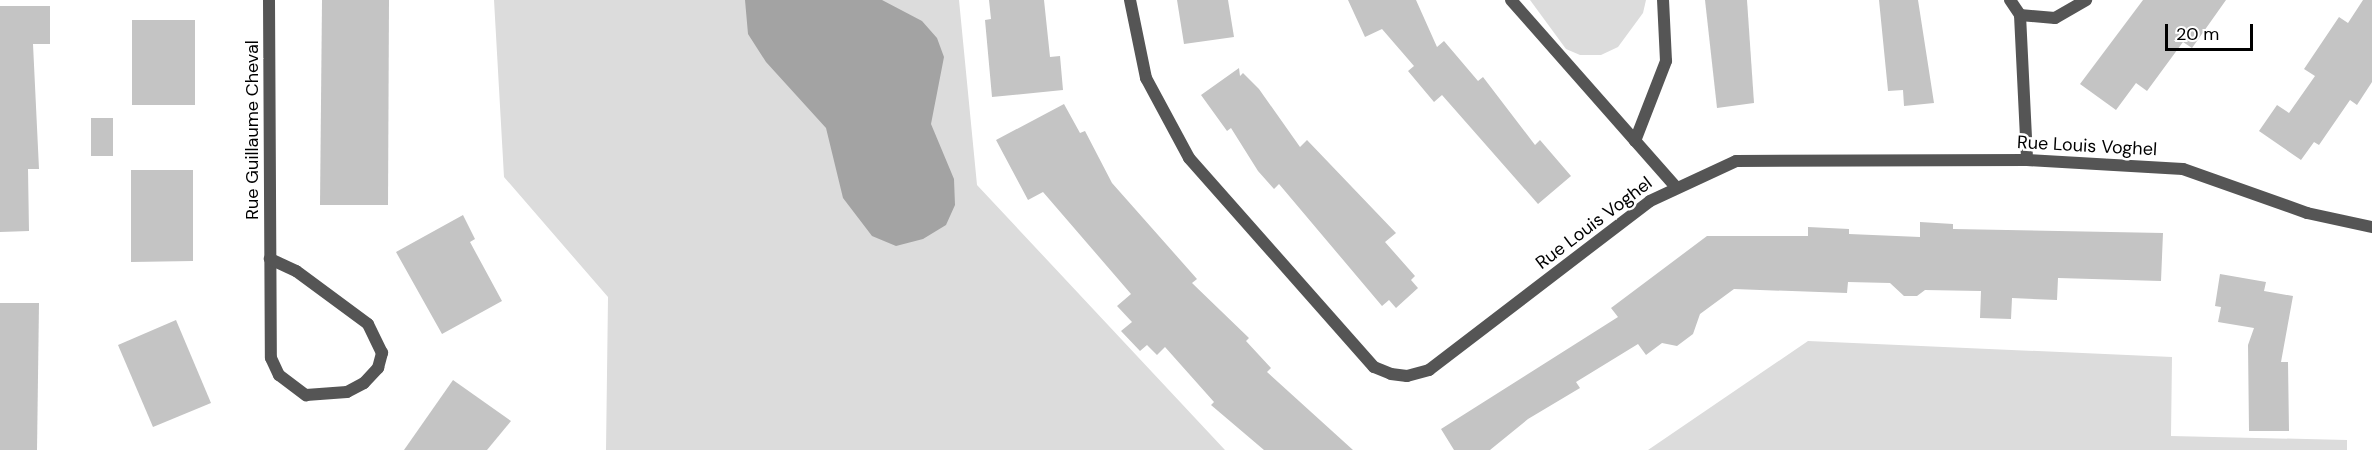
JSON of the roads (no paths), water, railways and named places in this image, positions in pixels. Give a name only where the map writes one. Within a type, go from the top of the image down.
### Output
[{"type":"street","name":"Rue Guillaume Cheval","points":[[269,0],[270,259],[271,358],[279,375],[290,387],[321,397],[364,383],[378,368],[382,353],[368,324],[305,277],[270,259]]},
{"type":"street","name":"Rue Louis Voghel","points":[[1130,0],[1146,78],[1189,158],[1374,367],[1391,374],[1407,376],[1428,370],[1675,186],[1736,161],[2027,160],[2183,169],[2307,213],[2372,227]]},
{"type":"street","points":[[1511,0],[1675,186]]},
{"type":"street","points":[[1635,141],[1665,61],[1663,0]]},
{"type":"street","points":[[2010,0],[2020,15],[2027,160]]},
{"type":"street","points":[[2020,15],[2055,18],[2086,0]]}]
